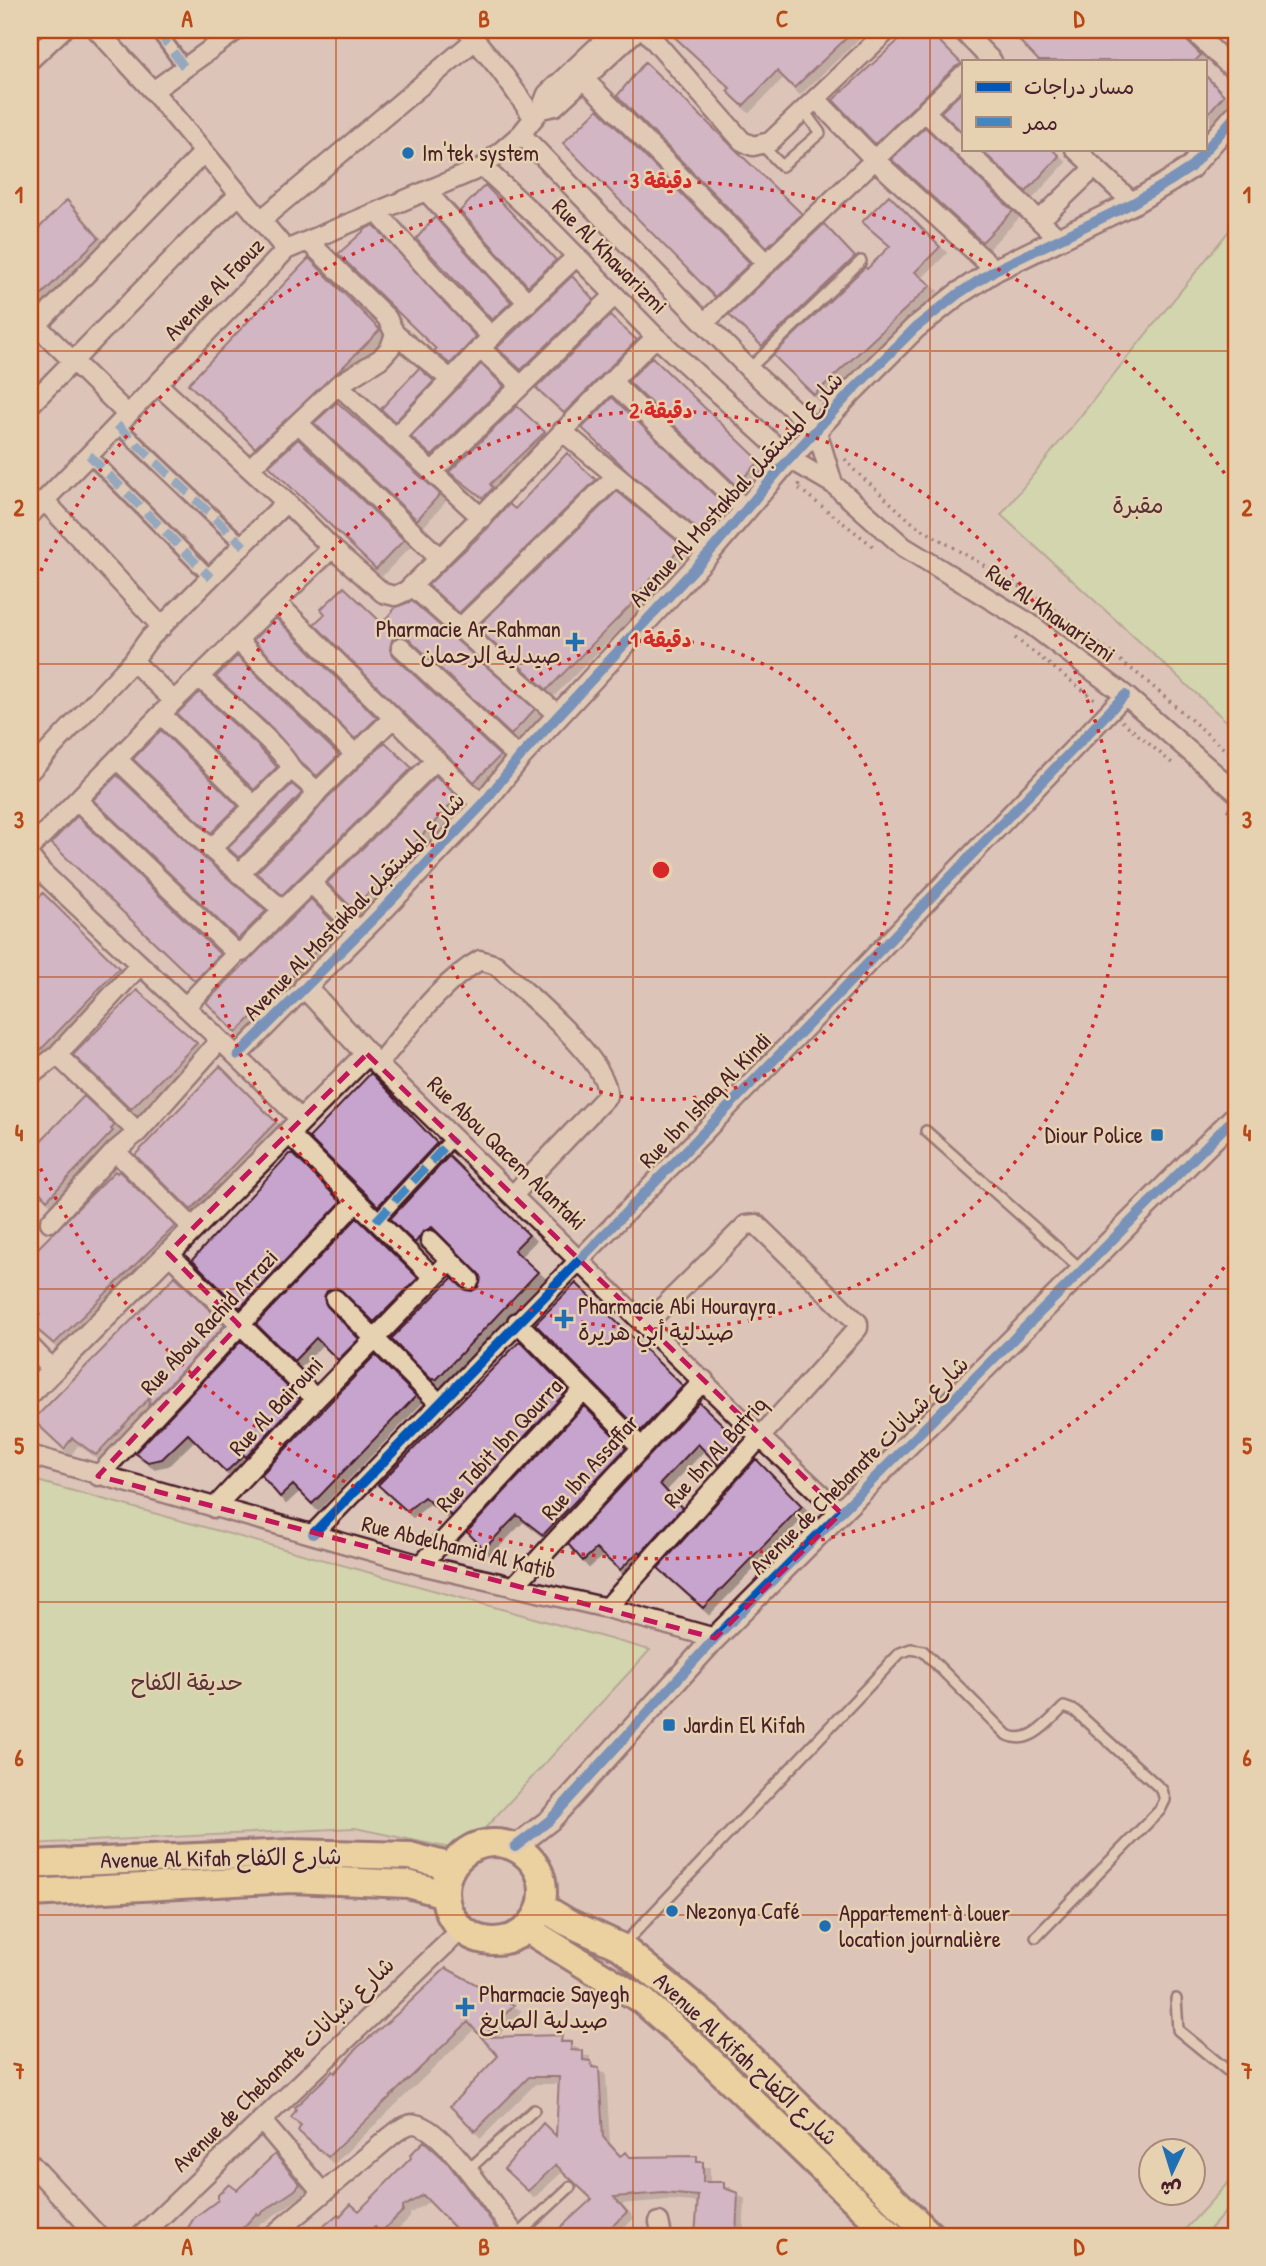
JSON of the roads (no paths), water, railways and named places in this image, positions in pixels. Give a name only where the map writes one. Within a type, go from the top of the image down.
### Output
[{"type":"main road","points":[[492,1843],[522,1852],[541,1876],[544,1891],[542,1907],[536,1919],[515,1937],[502,1941],[487,1941],[462,1929],[447,1907],[445,1894],[446,1880],[462,1854],[476,1846],[492,1843]]},
{"type":"main road","name":"Avenue Al Kifah شارع الكفاح","points":[[30,1864],[291,1853],[410,1856],[452,1867]]},
{"type":"main road","name":"Avenue Al Kifah شارع الكفاح","points":[[30,1893],[291,1879],[408,1884],[445,1894]]},
{"type":"main road","name":"Avenue Al Kifah شارع الكفاح","points":[[542,1907],[621,1947],[714,2023],[931,2236]]},
{"type":"main road","name":"Avenue Al Kifah شارع الكفاح","points":[[527,1929],[643,2001],[699,2050],[892,2236]]},
{"type":"street","points":[[30,60],[62,30]]},
{"type":"street","points":[[97,30],[153,91],[286,250]]},
{"type":"street","points":[[157,30],[185,68]]},
{"type":"street","name":"Avenue Al Faouz","points":[[30,514],[286,250],[483,167],[521,134],[538,114],[547,94],[615,30]]},
{"type":"street","name":"Avenue Al Faouz","points":[[538,114],[555,106],[637,30]]},
{"type":"street","points":[[645,30],[743,141],[753,146],[770,142],[888,30]]},
{"type":"street","points":[[962,30],[985,59]]},
{"type":"street","points":[[1192,30],[1236,72]]},
{"type":"street","points":[[153,91],[234,31]]},
{"type":"street","points":[[261,220],[471,35],[538,114]]},
{"type":"street","points":[[704,323],[962,76]]},
{"type":"street","points":[[584,79],[767,264]]},
{"type":"street","points":[[810,105],[874,159],[995,270]]},
{"type":"street","points":[[926,113],[962,146]]},
{"type":"street","name":"Avenue Al Mostakbal شارع المستقبل","points":[[1206,150],[1236,115]]},
{"type":"street","name":"Rue Al Khawarizmi","points":[[521,134],[749,369],[817,431],[833,484]]},
{"type":"street","points":[[966,150],[1058,238]]},
{"type":"street","points":[[1076,150],[1132,203]]},
{"type":"street","name":"Avenue Al Mostakbal شارع المستقبل","points":[[238,1055],[482,804],[519,758],[709,553],[790,459],[915,328],[958,294],[995,270],[1132,203],[1190,168],[1206,150]]},
{"type":"street","points":[[204,152],[32,325],[73,361],[122,420],[244,546]]},
{"type":"street","name":"Rue Al Khawarizmi","points":[[483,167],[656,337],[790,459],[833,484],[904,547],[1029,623],[1125,695],[1236,792]]},
{"type":"street","points":[[1040,220],[1093,169]]},
{"type":"street","points":[[426,191],[528,303]]},
{"type":"street","points":[[30,405],[193,238],[240,194]]},
{"type":"street","points":[[377,212],[437,280],[520,385]]},
{"type":"street","points":[[308,241],[387,318],[395,334],[450,380]]},
{"type":"street","points":[[395,438],[486,342],[576,256]]},
{"type":"street","points":[[432,472],[615,295]]},
{"type":"street","points":[[250,468],[338,385],[380,359],[390,348],[395,334]]},
{"type":"street","points":[[157,384],[250,468],[332,548],[389,596],[401,595],[482,518],[562,431],[656,337]]},
{"type":"street","points":[[611,381],[746,510]]},
{"type":"street","points":[[338,385],[482,518]]},
{"type":"street","points":[[298,422],[440,558]]},
{"type":"street","points":[[562,431],[709,553]]},
{"type":"street","points":[[89,456],[211,578]]},
{"type":"street","points":[[460,628],[616,476]]},
{"type":"street","points":[[44,500],[162,627]]},
{"type":"street","points":[[30,771],[133,661],[148,640],[286,502]]},
{"type":"street","points":[[30,848],[167,708],[332,548]]},
{"type":"street","points":[[412,586],[558,715]]},
{"type":"street","points":[[276,602],[482,804]]},
{"type":"street","points":[[237,640],[356,755]]},
{"type":"street","points":[[401,647],[519,758]]},
{"type":"street","points":[[133,661],[167,708],[254,806]]},
{"type":"street","points":[[199,677],[291,763],[291,769],[211,849]]},
{"type":"street","name":"Rue Ibn Ishaq Al Kindi","points":[[313,1534],[1125,695]]},
{"type":"street","points":[[239,874],[393,718]]},
{"type":"street","points":[[117,759],[211,849],[283,910]]},
{"type":"street","points":[[185,1007],[436,760]]},
{"type":"street","points":[[291,769],[319,790]]},
{"type":"street","points":[[77,800],[215,934],[238,952]]},
{"type":"street","points":[[30,857],[42,872],[139,966],[238,1055],[356,1202],[434,1278]]},
{"type":"street","points":[[30,885],[42,872]]},
{"type":"street","points":[[312,884],[360,932]]},
{"type":"street","points":[[30,1393],[294,1126],[373,1059],[463,970],[480,960],[496,965],[590,1055],[608,1088],[607,1096],[513,1195]]},
{"type":"street","points":[[30,1074],[57,1055],[139,966]]},
{"type":"street","name":"Rue Abou Qacem Alantaki","points":[[305,987],[453,1138],[841,1513]]},
{"type":"street","points":[[51,1222],[116,1151],[138,1132],[220,1040]]},
{"type":"street","points":[[57,1055],[138,1132]]},
{"type":"street","name":"Avenue de Chebanate شارع شبانات","points":[[522,1852],[715,1638],[1236,1116]]},
{"type":"street","points":[[376,1221],[453,1138]]},
{"type":"street","points":[[116,1151],[193,1228]]},
{"type":"street","name":"Rue Abou Rachid Arrazi","points":[[98,1476],[356,1202]]},
{"type":"street","name":"Rue Ibn Al Batriq","points":[[607,1608],[858,1328],[858,1323],[756,1223],[746,1225],[646,1324]]},
{"type":"street","points":[[430,1240],[470,1280]]},
{"type":"street","points":[[168,1253],[316,1399]]},
{"type":"street","name":"Rue Al Bairouni","points":[[214,1508],[450,1261]]},
{"type":"street","points":[[335,1299],[439,1403]]},
{"type":"street","points":[[517,1322],[641,1447]]},
{"type":"street","points":[[30,1346],[53,1370]]},
{"type":"street","name":"Rue Ibn Assaffar","points":[[513,1587],[704,1380]]},
{"type":"street","name":"Rue Tabit Ibn Qourra","points":[[421,1565],[584,1389]]},
{"type":"street","name":"Rue Abdelhamid Al Katib","points":[[30,1455],[421,1565],[607,1608],[715,1638]]},
{"type":"street","name":"Avenue de Chebanate شارع شبانات","points":[[141,2236],[462,1929]]},
{"type":"street","points":[[261,2120],[322,2192]]},
{"type":"street","points":[[272,2236],[397,2131],[414,2124],[441,2138],[516,2236]]},
{"type":"street","points":[[30,2163],[98,2236]]},
{"type":"lane","points":[[762,145],[782,166],[820,133],[810,105]]},
{"type":"lane","points":[[749,369],[861,261]]},
{"type":"lane","points":[[926,1131],[1083,1271]]},
{"type":"lane","points":[[621,1947],[900,1653],[911,1649],[923,1651],[1007,1735],[1015,1739],[1028,1737],[1044,1727],[1064,1707],[1075,1711],[1162,1790],[1165,1800],[1160,1810],[1037,1937]]},
{"type":"lane","points":[[1176,1999],[1178,2030],[1233,2075],[1236,2072]]},
{"type":"lane","points":[[467,2171],[534,2110]]},
{"type":"lane","points":[[516,2236],[570,2187]]},
{"type":"place","name":"Im'tek system","points":[[408,153]]},
{"type":"place","name":"Pharmacie Ar-Rahman صيدلية الرحمان","points":[[575,642]]},
{"type":"place","name":"Diour Police","points":[[1157,1135]]},
{"type":"place","name":"Pharmacie Abi Hourayra صيدلية أبي هريرة","points":[[564,1319]]},
{"type":"place","name":"Jardin El Kifah","points":[[669,1725]]},
{"type":"place","name":"Nezonya Café","points":[[672,1911]]},
{"type":"place","name":"Appartement à louer location journalière","points":[[825,1926]]},
{"type":"place","name":"Pharmacie Sayegh صيدلية الصايغ","points":[[465,2007]]},
{"type":"park label","name":"مقبرة","points":[[1138,505]]},
{"type":"park label","name":"حديقة الكفاح","points":[[187,1682]]}]
